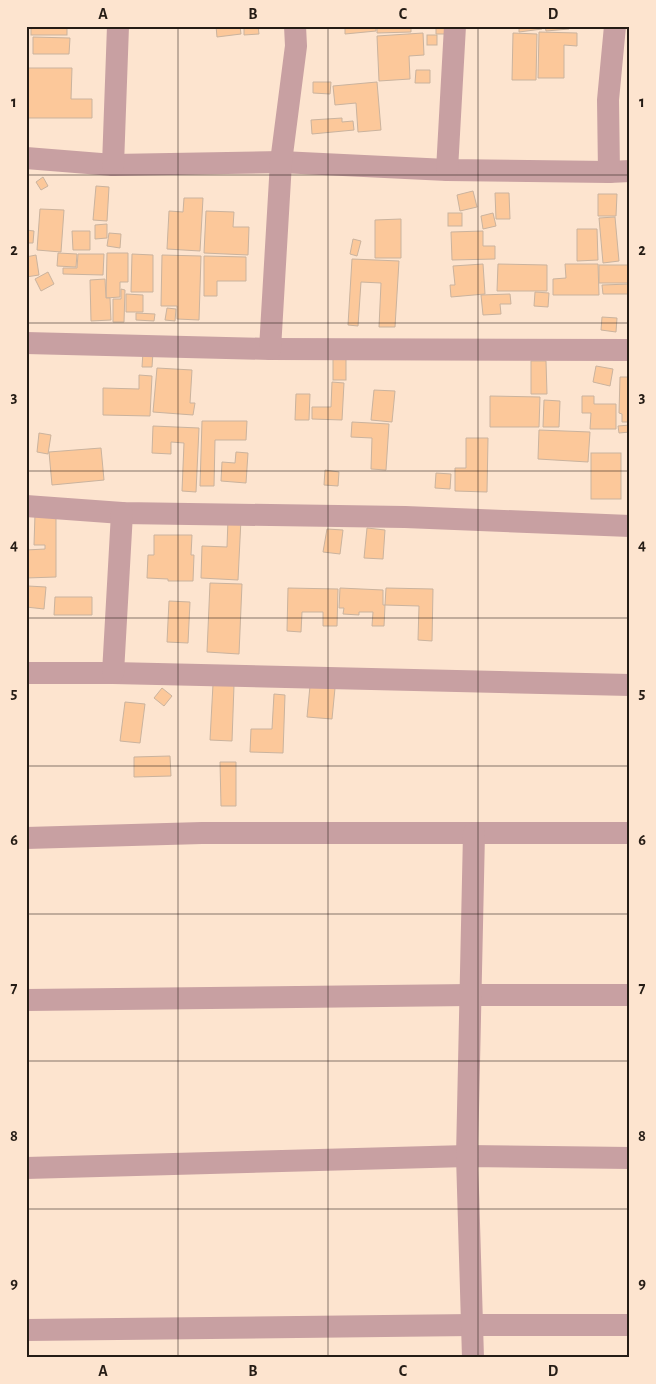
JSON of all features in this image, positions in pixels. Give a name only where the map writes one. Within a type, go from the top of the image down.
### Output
[{"type":"street","points":[[113,165],[118,26]]},
{"type":"street","points":[[270,349],[281,162],[296,46],[295,26]]},
{"type":"street","points":[[447,170],[455,26]]},
{"type":"street","points":[[26,158],[113,165],[281,162],[447,170],[620,171],[608,100],[615,26]]},
{"type":"street","points":[[26,343],[270,349],[630,350]]},
{"type":"street","points":[[26,506],[122,513],[405,517],[630,526]]},
{"type":"street","points":[[113,673],[122,513]]},
{"type":"street","points":[[26,674],[113,673],[630,685]]},
{"type":"street","points":[[26,838],[202,833],[630,833]]},
{"type":"street","points":[[473,1358],[467,1156],[474,833]]},
{"type":"street","points":[[26,1000],[630,995]]},
{"type":"street","points":[[26,1168],[467,1156],[630,1158]]},
{"type":"street","points":[[26,1330],[630,1325]]},
{"type":"building","points":[[31,26],[67,26],[67,35],[31,35]]},
{"type":"building","points":[[216,26],[240,26],[241,34],[217,37]]},
{"type":"building","points":[[244,26],[258,26],[259,34],[244,35]]},
{"type":"building","points":[[345,26],[376,26],[376,31],[345,34]]},
{"type":"building","points":[[377,26],[411,26],[411,32],[377,33]]},
{"type":"building","points":[[436,26],[446,26],[445,34],[436,34]]},
{"type":"building","points":[[519,26],[542,26],[542,29],[519,32]]},
{"type":"building","points":[[545,26],[569,26],[569,29],[546,31]]},
{"type":"building","points":[[539,32],[577,33],[577,46],[564,45],[564,78],[538,78]]},
{"type":"building","points":[[423,33],[424,55],[409,56],[410,79],[379,81],[377,36]]},
{"type":"building","points":[[513,33],[537,34],[536,80],[512,80]]},
{"type":"building","points":[[427,35],[437,35],[437,45],[427,45]]},
{"type":"building","points":[[33,37],[70,38],[69,54],[33,54]]},
{"type":"building","points":[[26,68],[72,68],[71,99],[92,99],[92,118],[26,118]]},
{"type":"building","points":[[416,70],[430,70],[430,83],[415,83]]},
{"type":"building","points":[[313,82],[331,82],[330,94],[313,93]]},
{"type":"building","points":[[377,82],[381,130],[358,132],[356,103],[335,105],[333,86]]},
{"type":"building","points":[[342,118],[342,122],[353,121],[354,130],[312,134],[311,120]]},
{"type":"building","points":[[43,177],[48,186],[41,190],[36,182]]},
{"type":"building","points":[[96,186],[109,187],[107,221],[93,220]]},
{"type":"building","points":[[473,191],[477,207],[460,211],[457,195]]},
{"type":"building","points":[[495,193],[509,193],[510,219],[496,219]]},
{"type":"building","points":[[598,194],[617,194],[616,216],[598,216]]},
{"type":"building","points":[[184,198],[203,198],[200,251],[167,249],[169,211],[183,212]]},
{"type":"building","points":[[40,209],[64,210],[61,252],[37,250]]},
{"type":"building","points":[[206,211],[234,212],[233,227],[249,227],[248,255],[204,253]]},
{"type":"building","points":[[448,213],[462,213],[462,226],[448,226]]},
{"type":"building","points":[[493,213],[496,226],[483,229],[481,216]]},
{"type":"building","points":[[615,217],[619,261],[603,263],[599,218]]},
{"type":"building","points":[[401,219],[401,258],[375,258],[375,220]]},
{"type":"building","points":[[107,224],[107,238],[95,239],[95,225]]},
{"type":"building","points":[[577,229],[597,229],[598,260],[577,261]]},
{"type":"building","points":[[26,230],[34,231],[33,243],[26,243]]},
{"type":"building","points":[[72,231],[90,231],[90,250],[73,250]]},
{"type":"building","points":[[483,231],[483,246],[495,246],[495,259],[452,260],[451,232]]},
{"type":"building","points":[[109,233],[121,234],[120,248],[107,246]]},
{"type":"building","points":[[353,239],[361,241],[357,256],[350,254]]},
{"type":"building","points":[[58,253],[77,254],[76,267],[57,266]]},
{"type":"building","points":[[107,253],[128,253],[128,282],[120,282],[120,297],[106,298]]},
{"type":"building","points":[[78,254],[104,254],[103,275],[63,274],[63,268],[77,268]]},
{"type":"building","points":[[132,254],[153,255],[153,292],[131,292]]},
{"type":"building","points":[[36,255],[39,275],[26,277],[26,257]]},
{"type":"building","points":[[162,255],[201,256],[199,320],[177,319],[177,306],[161,306]]},
{"type":"building","points":[[204,256],[246,257],[246,281],[217,281],[217,296],[204,296]]},
{"type":"building","points":[[352,259],[399,261],[395,327],[379,327],[381,283],[361,282],[358,326],[348,325]]},
{"type":"building","points":[[483,264],[485,294],[451,297],[450,285],[455,285],[453,266]]},
{"type":"building","points":[[498,264],[547,265],[547,291],[497,291]]},
{"type":"building","points":[[565,264],[598,264],[599,295],[553,295],[553,279],[566,278]]},
{"type":"building","points":[[599,265],[630,265],[630,283],[599,283]]},
{"type":"building","points":[[48,272],[54,284],[41,291],[35,279]]},
{"type":"building","points":[[105,279],[106,298],[110,298],[111,320],[91,321],[90,280]]},
{"type":"building","points":[[630,284],[630,294],[603,294],[602,285]]},
{"type":"building","points":[[121,289],[125,290],[124,322],[113,322],[113,299],[121,299]]},
{"type":"building","points":[[535,292],[549,293],[548,307],[534,306]]},
{"type":"building","points":[[126,294],[143,295],[143,312],[126,312]]},
{"type":"building","points":[[510,294],[511,304],[500,304],[501,314],[483,315],[481,295]]},
{"type":"building","points":[[167,308],[176,309],[175,321],[165,320]]},
{"type":"building","points":[[136,313],[155,314],[154,321],[136,320]]},
{"type":"building","points":[[602,317],[617,318],[616,332],[601,330]]},
{"type":"building","points":[[143,352],[153,352],[152,367],[142,367]]},
{"type":"building","points":[[333,356],[346,356],[346,380],[333,380]]},
{"type":"building","points":[[531,361],[546,361],[547,394],[531,394]]},
{"type":"building","points":[[596,366],[613,369],[610,386],[593,382]]},
{"type":"building","points":[[157,368],[192,370],[190,403],[195,403],[193,415],[153,412]]},
{"type":"building","points":[[139,375],[152,376],[150,416],[103,415],[103,388],[139,389]]},
{"type":"building","points":[[620,377],[630,377],[630,422],[622,422],[622,414],[619,413]]},
{"type":"building","points":[[332,382],[344,383],[342,420],[312,419],[312,407],[331,407]]},
{"type":"building","points":[[374,390],[395,391],[392,422],[371,420]]},
{"type":"building","points":[[296,394],[310,394],[309,420],[295,420]]},
{"type":"building","points":[[490,396],[540,397],[539,427],[490,427]]},
{"type":"building","points":[[582,396],[594,396],[594,404],[616,404],[616,429],[590,429],[591,413],[582,413]]},
{"type":"building","points":[[544,400],[560,401],[559,427],[543,427]]},
{"type":"building","points":[[202,421],[247,421],[246,440],[215,440],[214,486],[200,486]]},
{"type":"building","points":[[352,422],[389,424],[386,470],[371,469],[372,438],[351,437]]},
{"type":"building","points":[[630,425],[630,432],[619,433],[618,426]]},
{"type":"building","points":[[153,426],[199,428],[196,492],[182,491],[184,443],[171,442],[171,454],[152,453]]},
{"type":"building","points":[[539,430],[590,432],[588,462],[538,459]]},
{"type":"building","points":[[39,433],[51,435],[48,454],[37,452]]},
{"type":"building","points":[[466,438],[488,438],[487,492],[455,491],[455,468],[466,468]]},
{"type":"building","points":[[101,448],[104,480],[52,485],[49,452]]},
{"type":"building","points":[[236,452],[248,453],[246,483],[221,481],[222,462],[235,463]]},
{"type":"building","points":[[591,453],[621,453],[621,499],[591,499]]},
{"type":"building","points":[[325,470],[339,472],[338,486],[324,485]]},
{"type":"building","points":[[436,473],[451,474],[450,489],[435,488]]},
{"type":"building","points":[[56,513],[56,577],[26,578],[26,550],[45,549],[45,545],[34,545],[35,514]]},
{"type":"building","points":[[228,519],[241,519],[238,580],[201,578],[202,546],[227,547]]},
{"type":"building","points":[[367,528],[385,530],[383,559],[364,558]]},
{"type":"building","points":[[327,529],[343,530],[340,554],[323,552]]},
{"type":"building","points":[[154,535],[192,535],[191,555],[194,555],[193,581],[168,581],[168,579],[147,578],[148,555],[154,555]]},
{"type":"building","points":[[210,583],[242,584],[239,654],[207,652]]},
{"type":"building","points":[[28,586],[46,587],[44,609],[26,607]]},
{"type":"building","points":[[288,588],[338,589],[337,626],[323,626],[323,612],[302,612],[301,632],[287,631]]},
{"type":"building","points":[[340,588],[383,590],[383,605],[385,605],[384,626],[372,626],[373,612],[359,612],[359,615],[343,614],[344,608],[339,608]]},
{"type":"building","points":[[386,588],[433,589],[432,641],[418,640],[419,606],[385,605]]},
{"type":"building","points":[[55,597],[92,597],[92,615],[54,615]]},
{"type":"building","points":[[169,601],[190,602],[188,643],[167,642]]},
{"type":"building","points":[[213,684],[234,685],[232,741],[210,740]]},
{"type":"building","points":[[310,686],[335,688],[332,719],[307,717]]},
{"type":"building","points":[[162,688],[172,696],[164,706],[154,698]]},
{"type":"building","points":[[274,694],[285,695],[283,753],[250,752],[251,729],[272,729]]},
{"type":"building","points":[[125,702],[145,704],[140,743],[120,741]]},
{"type":"building","points":[[170,756],[171,776],[134,777],[134,757]]},
{"type":"building","points":[[220,762],[236,762],[236,806],[221,806]]}]
